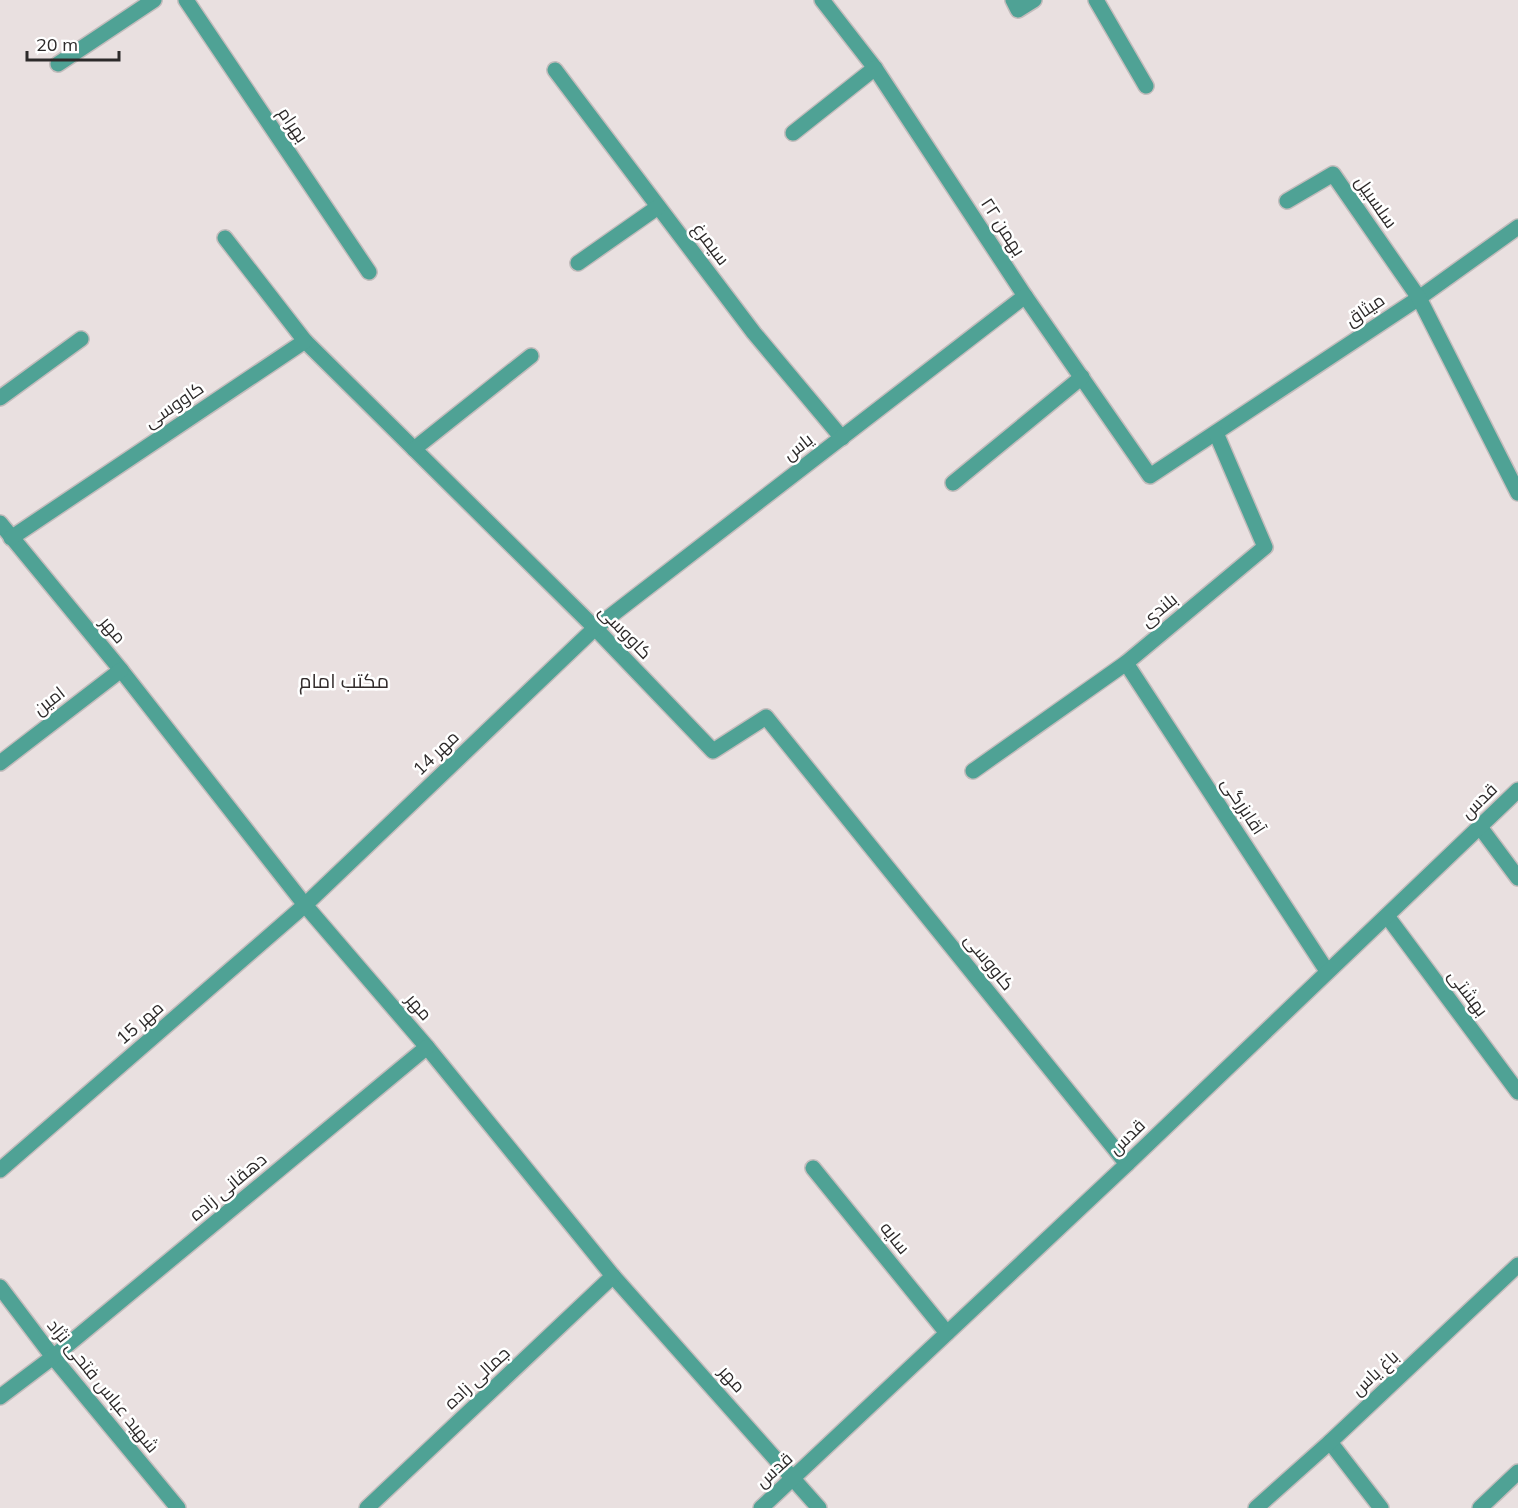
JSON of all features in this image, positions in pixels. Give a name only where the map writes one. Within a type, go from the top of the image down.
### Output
[{"type":"street","points":[[58,64],[154,0]]},
{"type":"street","name":"بهرام","points":[[186,0],[369,272]]},
{"type":"street","name":"۲۲ بهمن","points":[[822,0],[875,68],[1025,296],[1150,476]]},
{"type":"street","points":[[1013,0],[1018,10],[1034,0]]},
{"type":"street","points":[[1096,0],[1146,86]]},
{"type":"street","points":[[794,133],[875,68]]},
{"type":"street","name":"سیمرغ","points":[[555,70],[754,333],[842,438]]},
{"type":"street","name":"سلسبیل","points":[[1287,201],[1333,174],[1419,298]]},
{"type":"street","points":[[578,263],[658,207]]},
{"type":"street","name":"میثاق","points":[[1150,476],[1419,298],[1518,227]]},
{"type":"street","points":[[225,238],[305,342]]},
{"type":"street","name":"یاس","points":[[595,628],[1025,296]]},
{"type":"street","points":[[1419,298],[1518,494]]},
{"type":"street","points":[[0,398],[81,339]]},
{"type":"street","name":"کاووسی","points":[[11,537],[305,342],[595,628],[713,751],[765,717],[1127,1164]]},
{"type":"street","points":[[414,449],[531,356]]},
{"type":"street","points":[[953,483],[1082,377]]},
{"type":"street","name":"بلندی","points":[[973,771],[1126,663],[1265,547],[1216,433]]},
{"type":"street","name":"مهر","points":[[0,523],[121,670],[305,905],[427,1047],[613,1276],[819,1508]]},
{"type":"street","name":"مهر 14","points":[[305,905],[595,628]]},
{"type":"street","name":"آقابزرگی","points":[[1126,663],[1327,971]]},
{"type":"street","name":"امین","points":[[0,763],[121,670]]},
{"type":"street","name":"قدس","points":[[761,1508],[1127,1164],[1518,790]]},
{"type":"street","points":[[1480,827],[1518,878]]},
{"type":"street","name":"مهر 15","points":[[0,1170],[305,905]]},
{"type":"street","name":"بهشتی","points":[[1387,916],[1518,1092]]},
{"type":"street","name":"دهقانی زاده","points":[[0,1397],[53,1357],[427,1047]]},
{"type":"street","name":"سایه","points":[[813,1168],[947,1333]]},
{"type":"street","name":"باغ یاس","points":[[1256,1508],[1330,1442],[1518,1264]]},
{"type":"street","name":"جمالی زاده","points":[[367,1508],[613,1276]]},
{"type":"street","name":"شهید عباس فتحی نژاد","points":[[0,1287],[53,1357],[178,1508]]},
{"type":"street","points":[[1330,1442],[1381,1508]]},
{"type":"street","points":[[1480,1508],[1518,1472]]},
{"type":"district","name":"مکتب امام","points":[[344,681]]}]
